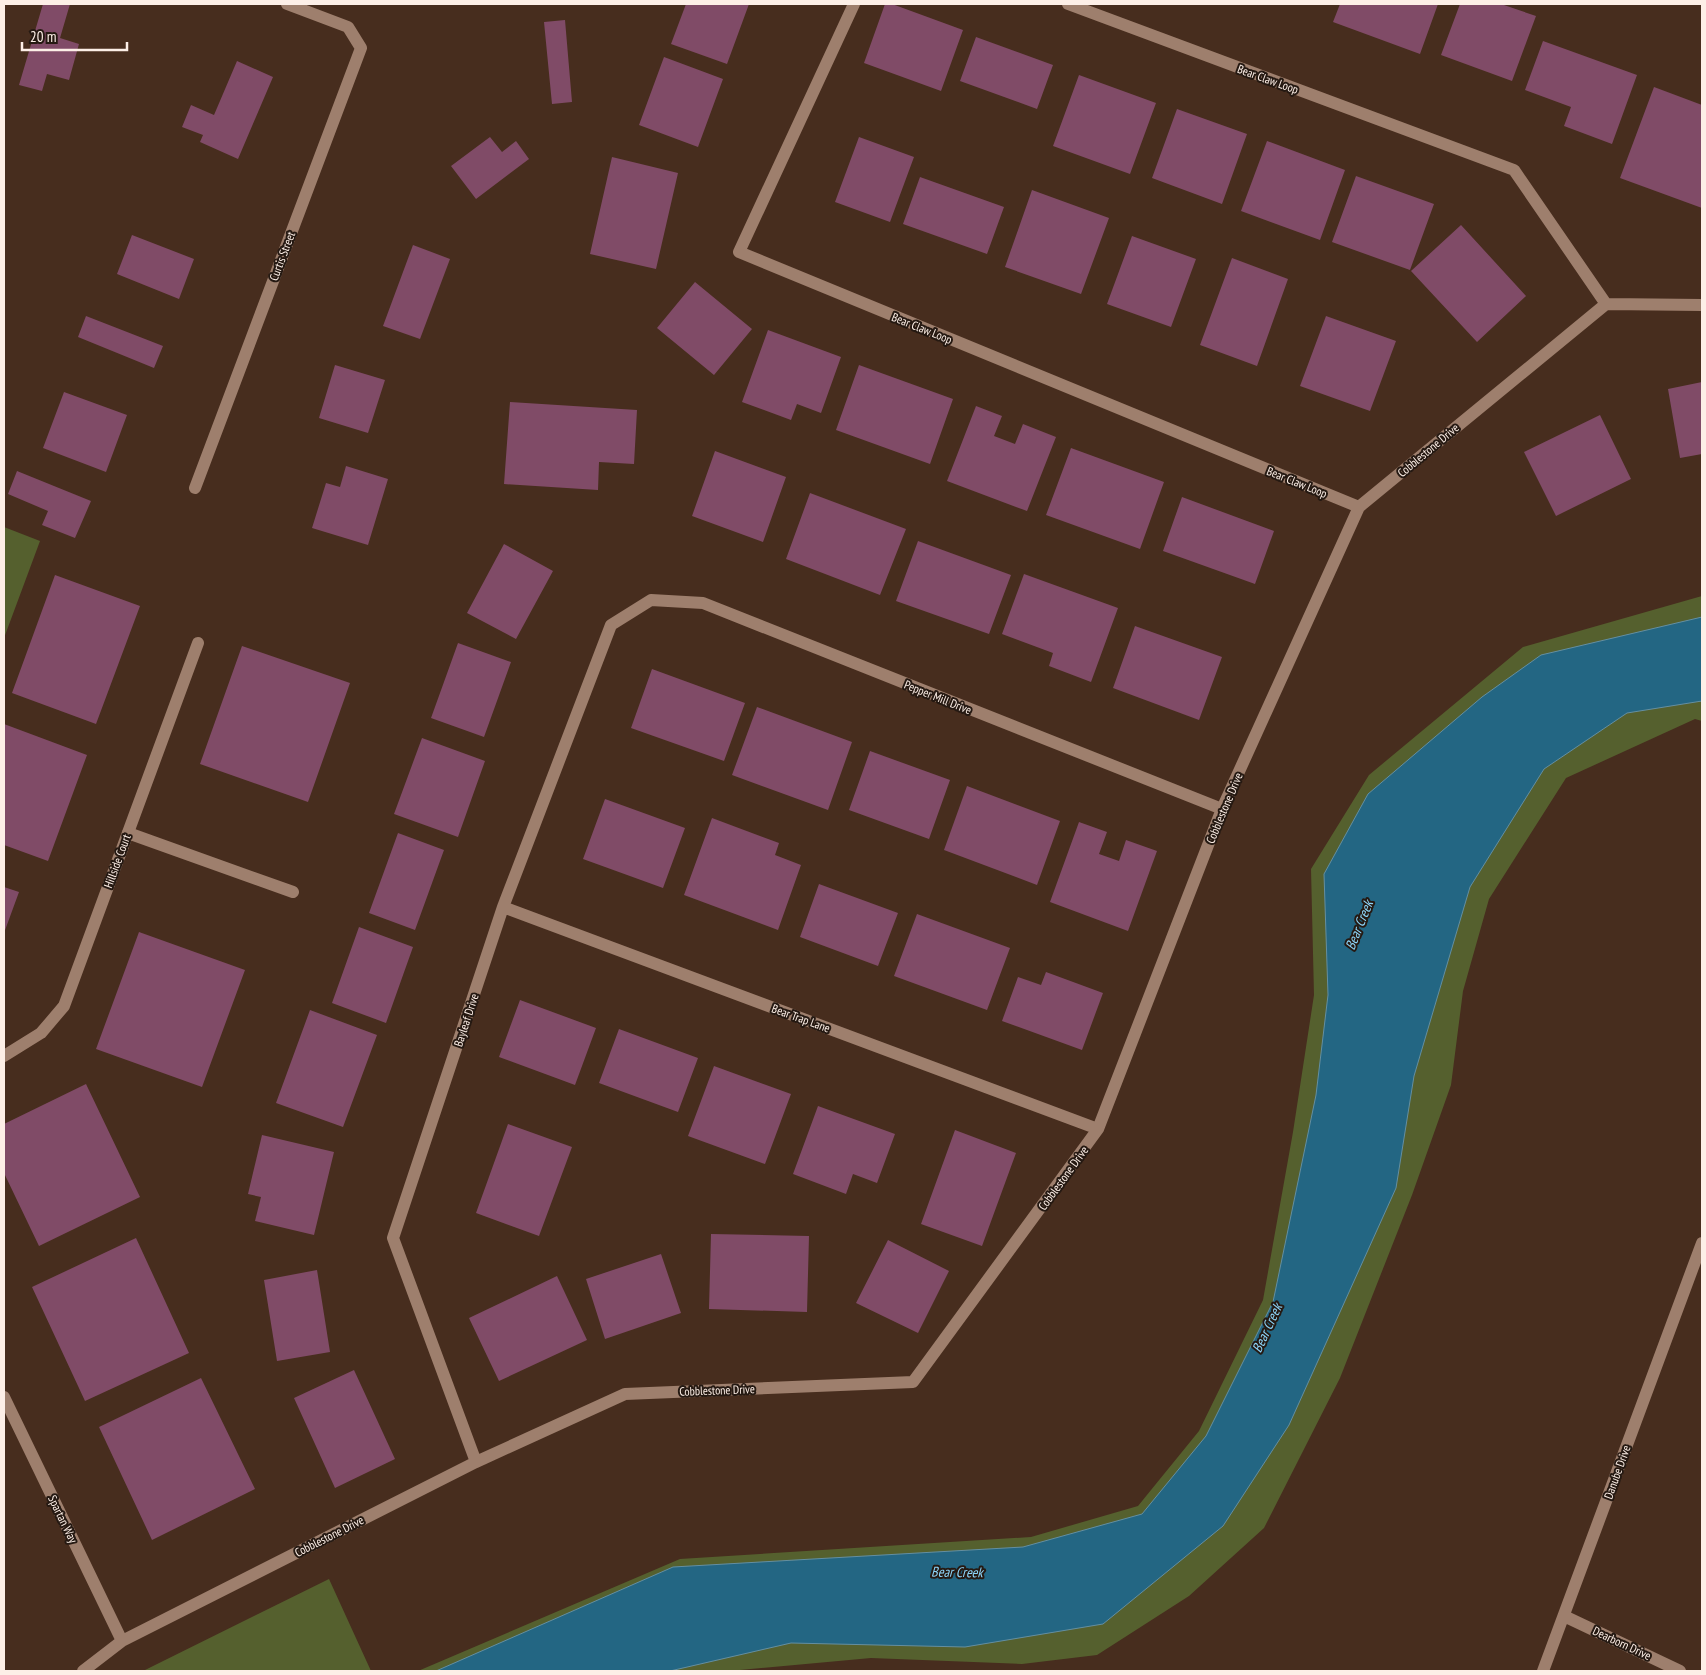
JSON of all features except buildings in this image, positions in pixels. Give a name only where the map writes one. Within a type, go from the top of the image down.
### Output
[{"type":"street","name":"Curtis Street","points":[[195,488],[361,48],[348,27],[287,4]]},
{"type":"street","name":"Bear Claw Loop","points":[[854,4],[739,252],[1359,508]]},
{"type":"street","name":"Bear Claw Loop","points":[[1068,4],[1514,170],[1606,304]]},
{"type":"street","name":"Cobblestone Drive","points":[[83,1671],[122,1641],[476,1462],[625,1394],[913,1382],[1098,1129],[1222,809],[1359,508],[1606,304]]},
{"type":"street","points":[[1606,304],[1702,305]]},
{"type":"street","name":"Pepper Mill Drive","points":[[651,600],[702,604],[1222,809]]},
{"type":"street","name":"Bayleaf Drive","points":[[476,1462],[393,1238],[504,907],[611,625],[651,600]]},
{"type":"street","name":"Hillside Court","points":[[4,1056],[41,1033],[64,1006],[198,643]]},
{"type":"street","points":[[128,833],[293,892]]},
{"type":"street","name":"Bear Trap Lane","points":[[504,907],[1098,1129]]},
{"type":"street","name":"Danube Drive","points":[[1543,1671],[1696,1272],[1702,1243]]},
{"type":"street","name":"Spartan Way","points":[[4,1399],[122,1641]]},
{"type":"street","name":"Dearborn Drive","points":[[1564,1616],[1680,1671]]},
{"type":"green space","points":[[4,527],[40,541],[4,638]]},
{"type":"green space","points":[[1702,596],[1702,721],[1695,719],[1566,778],[1489,899],[1463,991],[1451,1085],[1412,1195],[1340,1378],[1264,1528],[1189,1596],[1097,1655],[1022,1664],[871,1658],[729,1671],[418,1671],[680,1559],[1031,1537],[1138,1506],[1199,1431],[1263,1300],[1293,1132],[1314,995],[1311,869],[1369,775],[1523,647]]},
{"type":"green space","points":[[329,1579],[371,1671],[143,1671]]},
{"type":"water","name":"Bear Creek","points":[[1702,617],[1702,701],[1627,713],[1544,769],[1470,887],[1414,1076],[1396,1188],[1289,1425],[1223,1526],[1103,1624],[965,1647],[791,1643],[670,1671],[436,1671],[673,1567],[1023,1547],[1142,1514],[1206,1436],[1273,1302],[1316,1095],[1328,995],[1324,874],[1368,794],[1482,697],[1541,655]]}]
